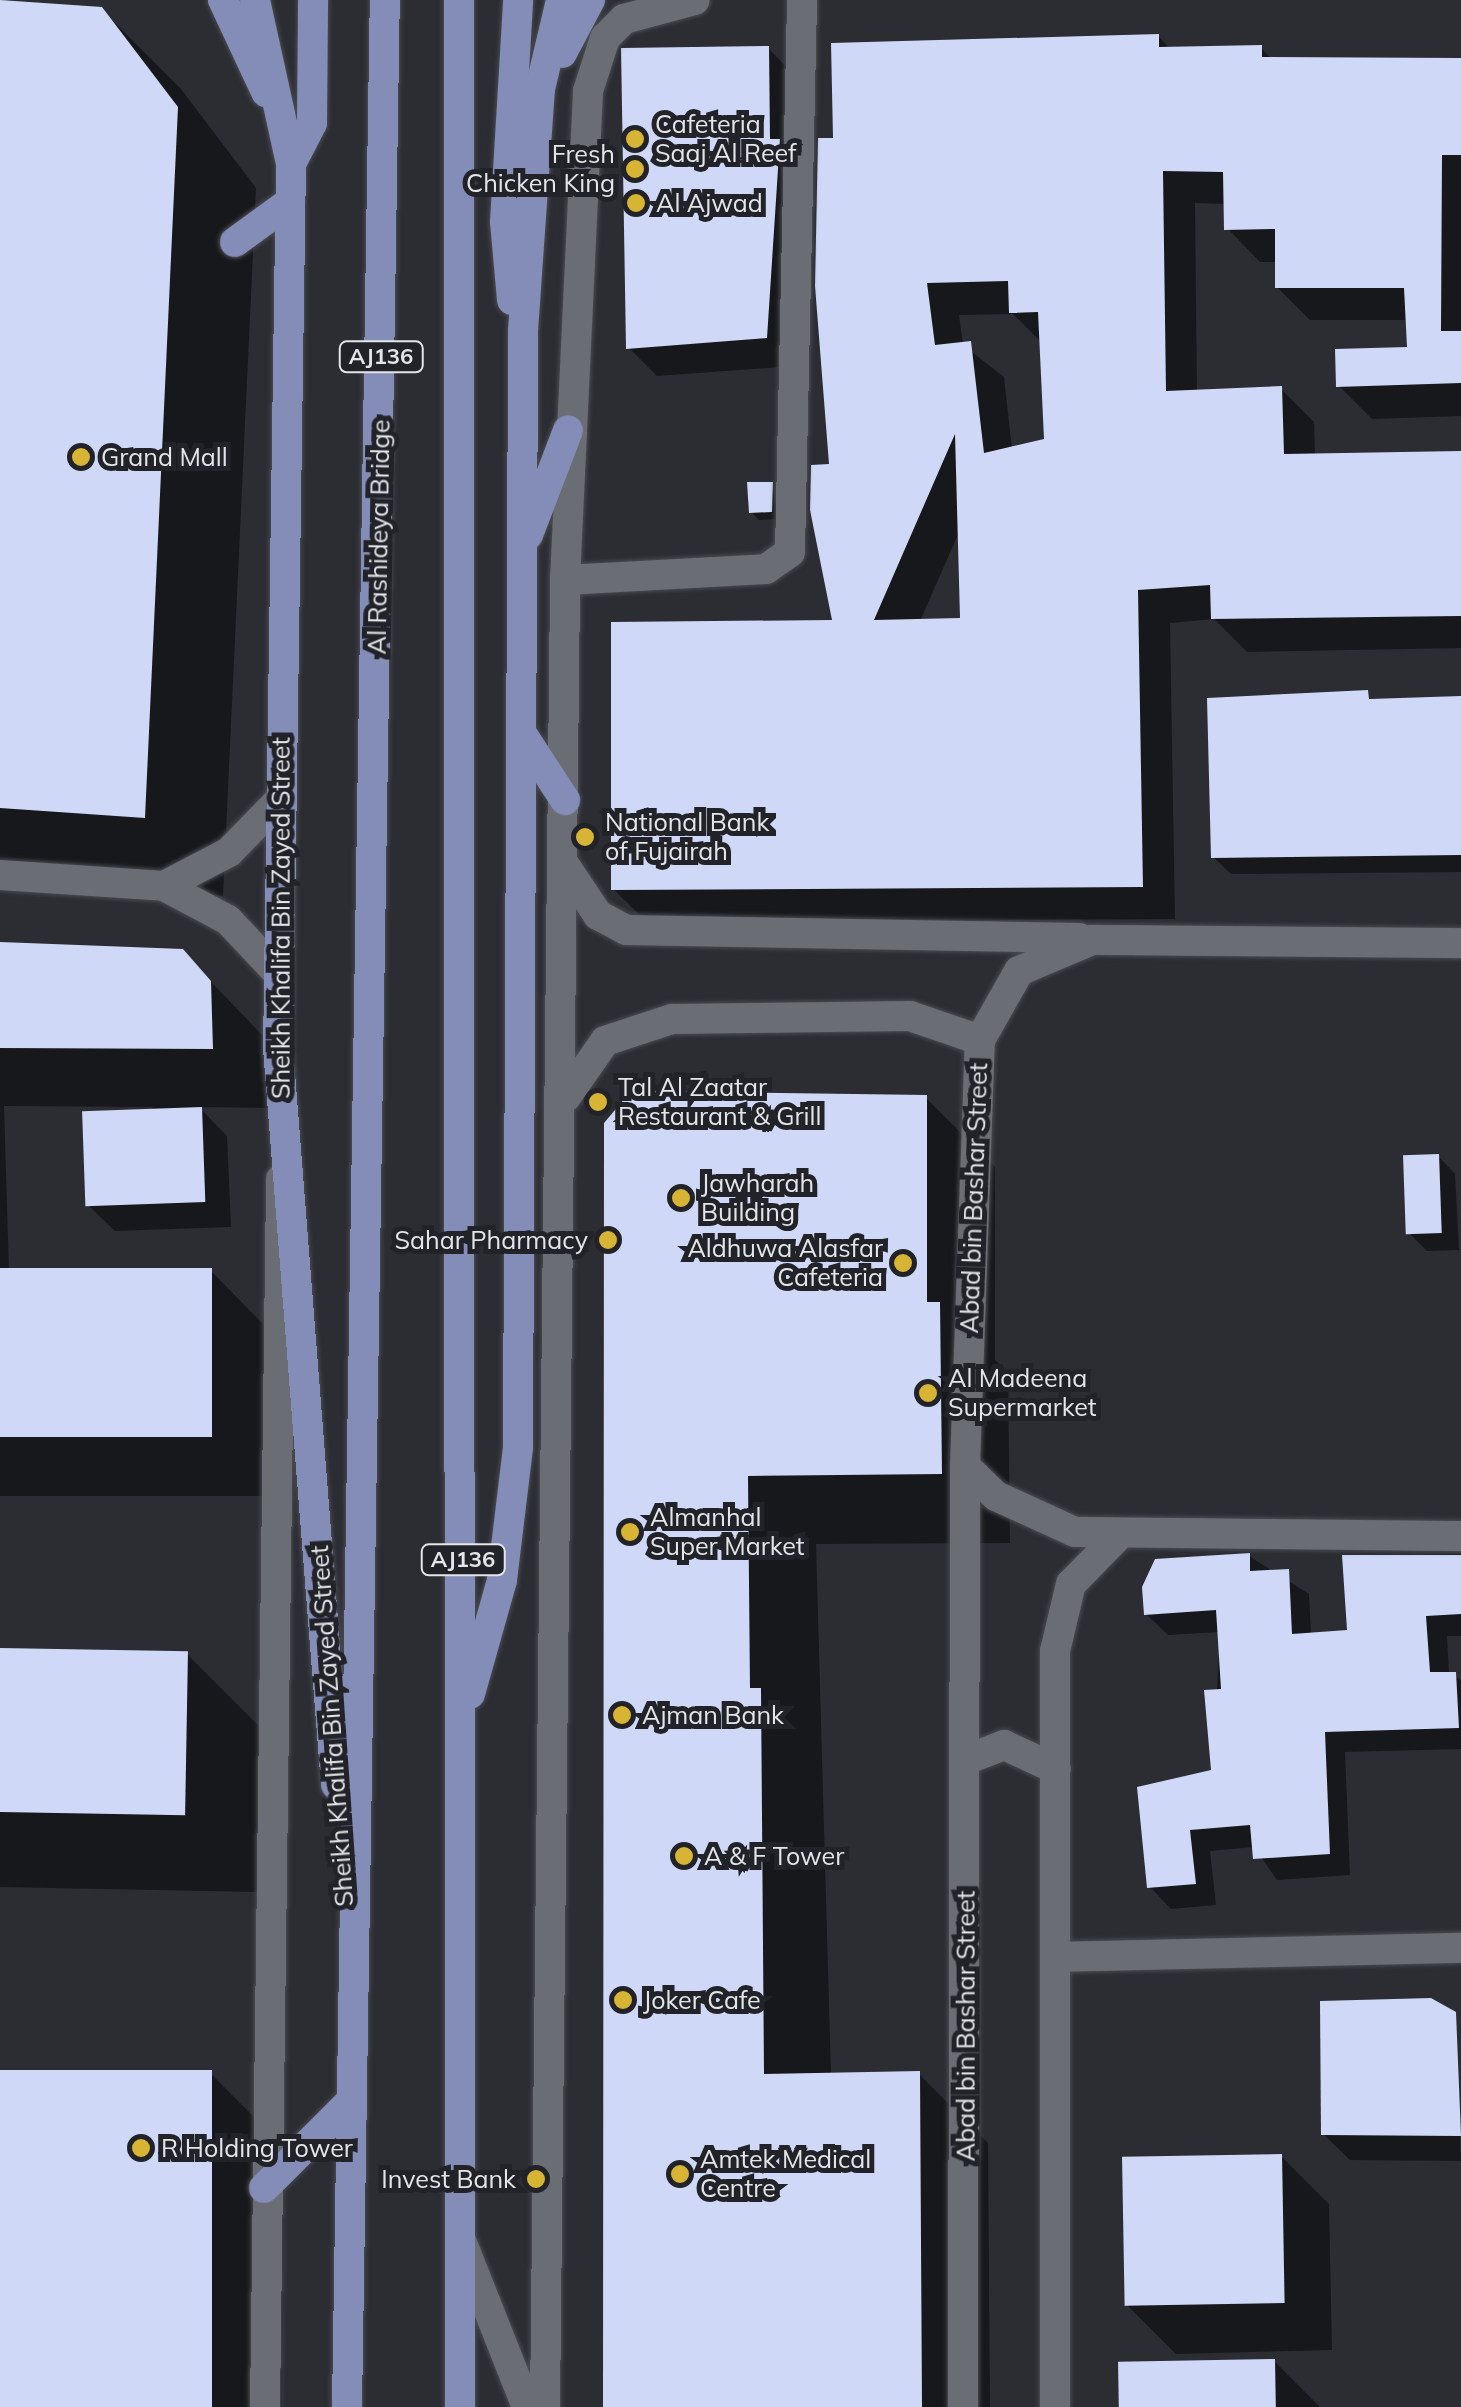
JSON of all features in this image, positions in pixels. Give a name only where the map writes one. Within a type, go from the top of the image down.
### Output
[{"type":"main road","points":[[223,0],[291,158]]},
{"type":"main road","name":"Sheikh Khalifa Bin Zayed Street","points":[[255,0],[291,158],[277,972],[285,1156],[350,1958]]},
{"type":"main road","points":[[291,158],[312,123],[313,0]]},
{"type":"main road","name":"Al Rashideya Bridge","points":[[376,714],[385,0]]},
{"type":"main road","name":"AJ136","points":[[459,0],[452,713],[464,1711],[460,2407]]},
{"type":"main road","points":[[518,0],[505,259],[522,331]]},
{"type":"main road","points":[[464,1711],[489,1646],[518,1447],[522,331],[540,89],[562,0]]},
{"type":"main road","points":[[525,272],[544,218],[560,59],[590,0]]},
{"type":"main road","points":[[235,242],[290,202]]},
{"type":"main road","points":[[522,552],[568,430]]},
{"type":"main road","name":"Sheikh Khalifa Bin Zayed Street","points":[[347,2407],[350,1958],[376,714]]},
{"type":"main road","points":[[522,734],[564,800]]},
{"type":"main road","points":[[264,2188],[350,2103]]},
{"type":"street","points":[[546,2407],[564,1100],[568,430],[592,64],[624,19],[695,0]]},
{"type":"street","points":[[566,580],[766,570],[790,552],[802,0]]},
{"type":"street","points":[[164,886],[229,852],[280,800]]},
{"type":"street","points":[[564,864],[598,916],[626,930],[1001,930],[1092,940]]},
{"type":"street","points":[[0,875],[164,886],[228,920],[277,972]]},
{"type":"street","name":"Abad bin Bashar Street","points":[[963,2407],[968,1759],[965,1466],[980,1040],[1020,971],[1092,940],[1461,943]]},
{"type":"street","points":[[564,1100],[605,1042],[672,1018],[910,1016],[980,1040]]},
{"type":"street","points":[[266,2407],[264,2188],[273,1278],[285,1156]]},
{"type":"street","points":[[965,1466],[1034,1519],[1119,1535],[1461,1536]]},
{"type":"street","points":[[1055,2407],[1058,1616],[1091,1556],[1119,1535]]},
{"type":"street","points":[[968,1759],[1014,1746],[1056,1768]]},
{"type":"street","points":[[1056,1957],[1461,1948]]},
{"type":"street","points":[[462,2243],[527,2407]]},
{"type":"building","name":"Grand Mall","points":[[0,0],[102,7],[178,107],[145,818],[0,808]]},
{"type":"building","points":[[1159,34],[1159,47],[1262,45],[1262,57],[1461,58],[1461,155],[1442,155],[1441,331],[1461,331],[1461,383],[1336,387],[1335,349],[1407,347],[1404,288],[1275,288],[1275,229],[1224,230],[1223,172],[1163,171],[1166,391],[1282,386],[1284,454],[1461,451],[1461,616],[1211,619],[1210,585],[1138,590],[1143,887],[611,890],[611,622],[832,620],[810,510],[811,465],[829,464],[815,286],[818,138],[833,138],[831,43]],"holes":[[[1008,281],[1009,313],[1038,312],[1044,439],[984,453],[971,341],[935,345],[927,283]],[[955,434],[960,618],[874,620]]]},
{"type":"building","points":[[769,46],[770,139],[780,139],[767,338],[626,349],[621,48]]},
{"type":"building","points":[[747,482],[773,482],[772,512],[749,513]]},
{"type":"building","points":[[1368,690],[1369,699],[1461,696],[1461,855],[1211,858],[1207,698]]},
{"type":"building","points":[[0,942],[183,949],[211,981],[213,1049],[0,1048]]},
{"type":"building","points":[[631,1091],[927,1095],[927,1302],[940,1302],[942,1474],[748,1476],[750,1688],[761,1688],[764,2074],[920,2071],[922,2407],[603,2407],[604,1123]]},
{"type":"building","points":[[202,1107],[205,1202],[85,1206],[82,1111]]},
{"type":"building","points":[[1439,1154],[1442,1233],[1406,1234],[1403,1155]]},
{"type":"building","points":[[0,1268],[212,1268],[212,1437],[0,1437]]},
{"type":"building","points":[[1250,1553],[1250,1571],[1289,1569],[1292,1634],[1347,1630],[1342,1555],[1461,1555],[1461,1614],[1426,1616],[1430,1672],[1456,1672],[1459,1728],[1325,1732],[1330,1854],[1253,1859],[1250,1825],[1190,1830],[1196,1884],[1147,1888],[1137,1787],[1211,1770],[1204,1690],[1221,1689],[1216,1610],[1144,1615],[1142,1587],[1155,1559]]},
{"type":"building","points":[[0,1648],[188,1651],[185,1815],[0,1812]]},
{"type":"building","points":[[1431,1998],[1456,2012],[1461,2136],[1321,2135],[1320,2001]]},
{"type":"building","points":[[0,2070],[212,2070],[212,2407],[0,2407]]},
{"type":"building","points":[[1282,2154],[1285,2303],[1125,2306],[1122,2157]]},
{"type":"building","points":[[1275,2359],[1276,2407],[1119,2407],[1118,2362]]},
{"type":"place","name":"Cafeteria Saaj Al Reef","points":[[635,139]]},
{"type":"place","name":"Fresh Chicken King","points":[[635,169]]},
{"type":"place","name":"Al Ajwad","points":[[636,203]]},
{"type":"place","name":"Grand Mall","points":[[81,457]]},
{"type":"place","name":"National Bank of Fujairah","points":[[585,837]]},
{"type":"place","name":"Tal Al Zaatar Restaurant & Grill","points":[[598,1102]]},
{"type":"place","name":"Jawharah Building","points":[[681,1198]]},
{"type":"place","name":"Sahar Pharmacy","points":[[608,1240]]},
{"type":"place","name":"Aldhuwa Alasfar Cafeteria","points":[[903,1263]]},
{"type":"place","name":"Al Madeena Supermarket","points":[[928,1393]]},
{"type":"place","name":"Almanhal Super Market","points":[[630,1532]]},
{"type":"place","name":"Ajman Bank","points":[[622,1715]]},
{"type":"place","name":"A & F Tower","points":[[684,1856]]},
{"type":"place","name":"Joker Cafe","points":[[623,2000]]},
{"type":"place","name":"R Holding Tower","points":[[141,2148]]},
{"type":"place","name":"Amtek Medical Centre","points":[[680,2174]]},
{"type":"place","name":"Invest Bank","points":[[536,2179]]}]
